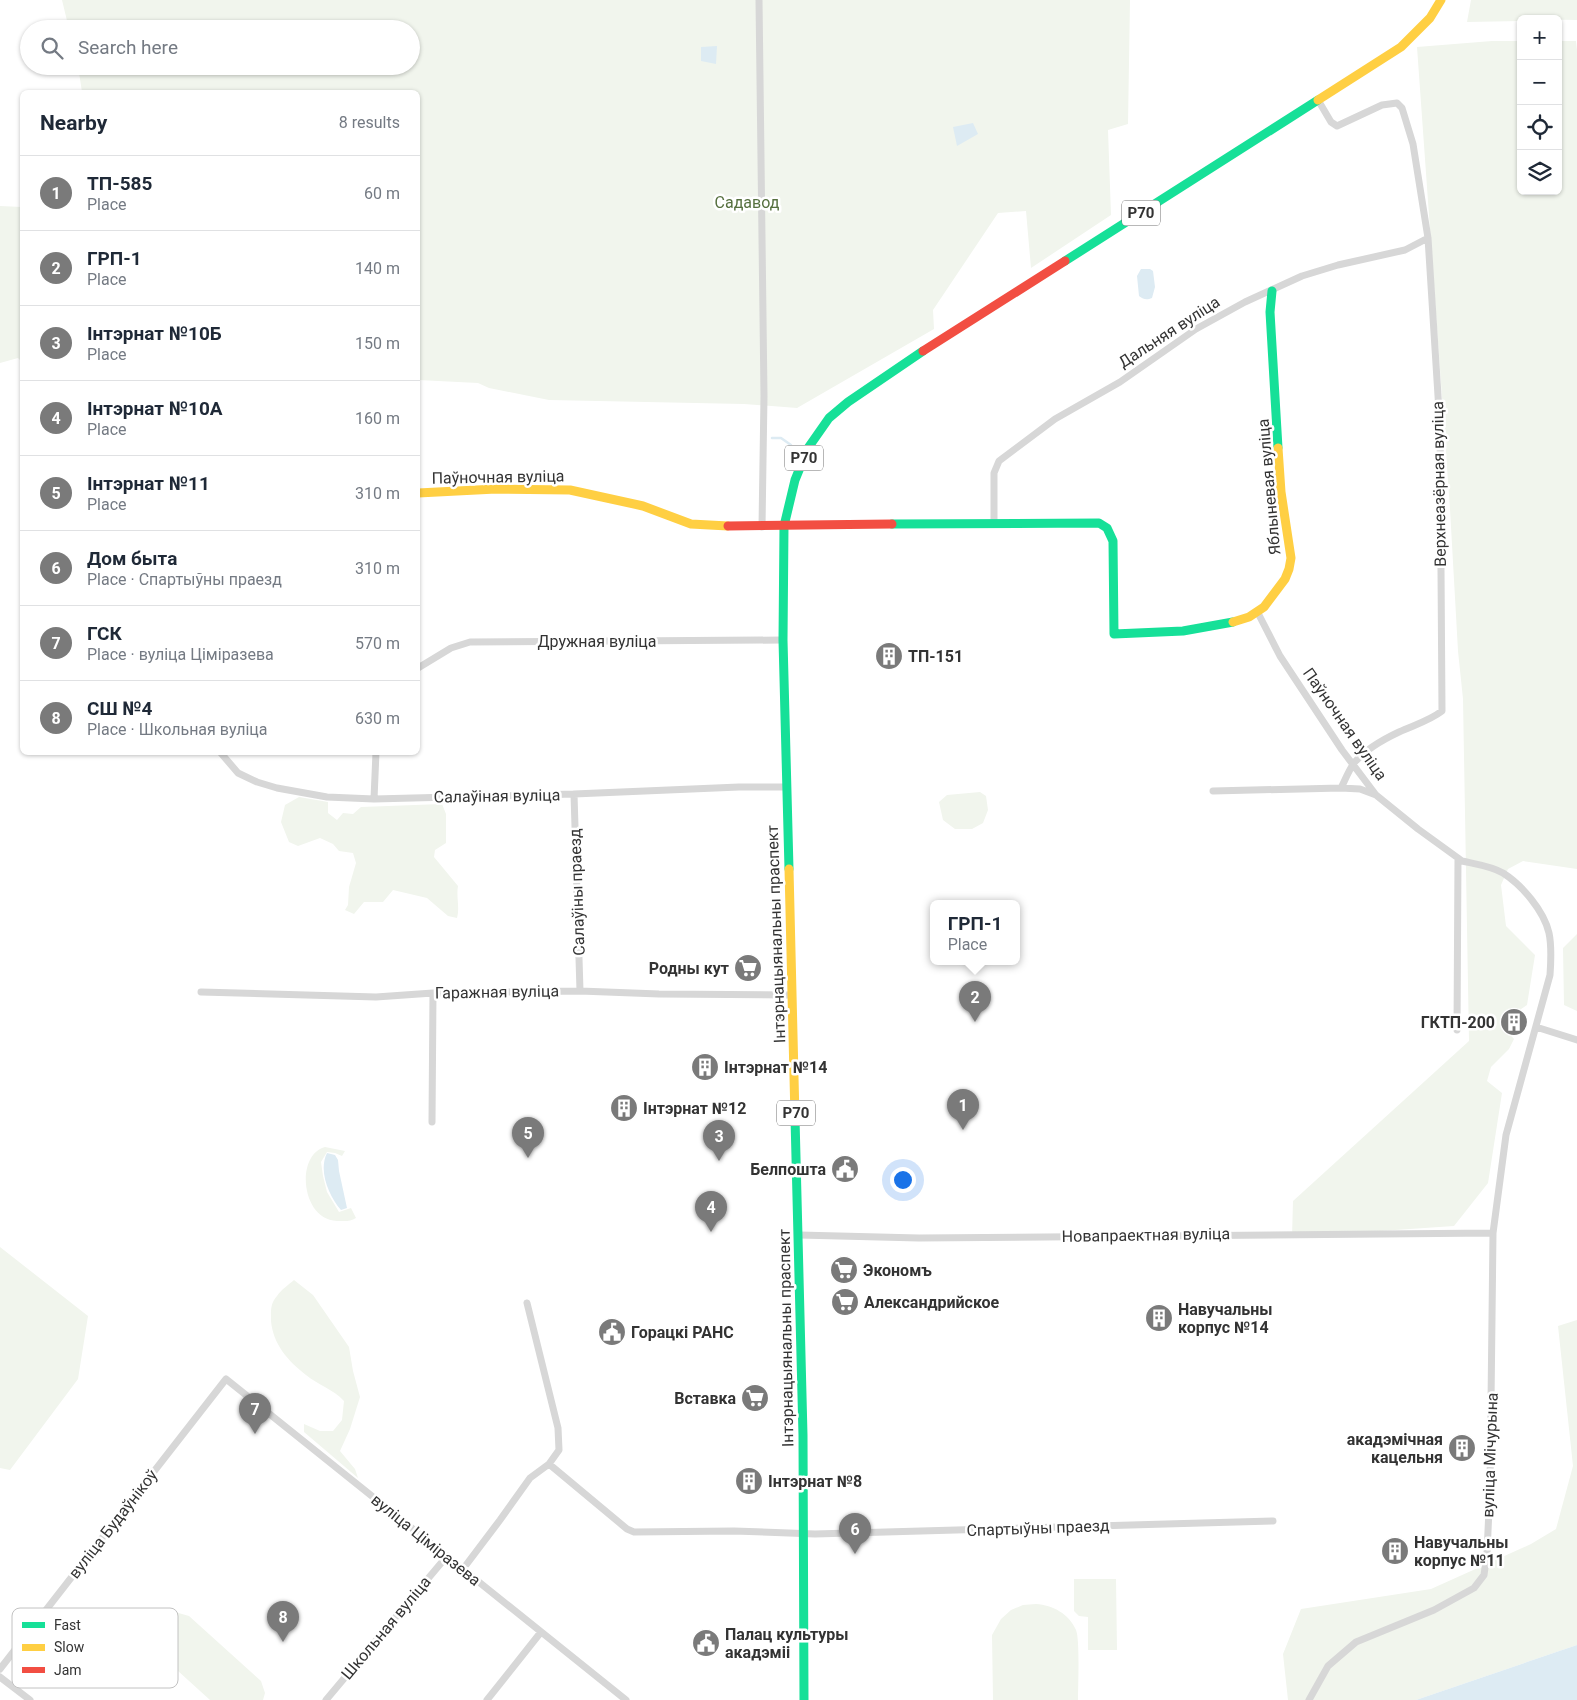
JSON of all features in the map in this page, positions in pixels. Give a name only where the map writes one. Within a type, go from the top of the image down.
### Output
[{"type":"main road","name":"Р70","points":[[784,526],[795,480],[808,448],[829,418],[848,402],[931,346],[1401,47],[1430,18],[1441,0]]},
{"type":"main road","name":"Яблыневая вуліца","points":[[1258,613],[1285,579],[1292,558],[1281,492],[1270,328],[1272,291]]},
{"type":"main road","name":"Паўночная вуліца","points":[[420,493],[496,489],[570,490],[643,506],[691,524],[784,526]]},
{"type":"main road","points":[[784,526],[1096,522],[1105,525],[1109,530],[1114,546],[1114,634],[1161,633],[1212,627],[1258,613]]},
{"type":"main road","name":"Інтэрнацыянальны праспект","points":[[784,526],[783,640],[799,1235],[804,1534],[804,1700]]},
{"type":"street","points":[[759,0],[764,396],[762,527]]},
{"type":"street","name":"Верхнеазёрная вуліца","points":[[1318,100],[1331,122],[1336,126],[1382,104],[1398,103],[1402,108],[1413,144],[1428,238],[1440,427],[1442,711],[1432,718],[1381,742],[1354,764],[1341,788]]},
{"type":"street","name":"Дальняя вуліца","points":[[994,523],[994,473],[1000,461],[1055,419],[1120,382],[1196,329],[1245,302],[1302,276],[1338,265],[1405,250],[1428,238]]},
{"type":"street","name":"Паўночная вуліца","points":[[1258,613],[1280,656],[1342,750],[1376,795],[1462,861],[1502,872],[1524,890],[1538,909],[1548,930],[1552,955],[1550,975],[1536,1028]]},
{"type":"street","name":"Дружная вуліца","points":[[420,667],[451,648],[470,642],[783,640]]},
{"type":"street","name":"Салаўіная вуліца","points":[[223,755],[238,772],[257,782],[277,788],[327,797],[374,799],[574,794],[738,787],[787,788]]},
{"type":"street","points":[[374,799],[376,755]]},
{"type":"street","points":[[1213,791],[1341,788],[1360,790],[1376,795]]},
{"type":"street","name":"Салаўіны праезд","points":[[574,794],[580,991]]},
{"type":"street","points":[[1457,1030],[1458,858]]},
{"type":"street","name":"Гаражная вуліца","points":[[201,992],[376,996],[433,993],[580,991],[658,994],[792,994]]},
{"type":"street","points":[[432,1122],[433,993]]},
{"type":"street","points":[[1536,1028],[1577,1040]]},
{"type":"street","name":"вуліца Мічурына","points":[[1309,1700],[1328,1666],[1356,1642],[1434,1610],[1474,1588],[1484,1575],[1490,1488],[1493,1233],[1506,1135],[1536,1028]]},
{"type":"street","name":"Новапраектная вуліца","points":[[799,1235],[919,1238],[1493,1233]]},
{"type":"street","points":[[463,1570],[530,1478],[549,1464],[559,1450],[558,1428],[527,1303]]},
{"type":"street","name":"вуліца Ціміразева","points":[[226,1379],[626,1700]]},
{"type":"street","name":"вуліца Будаўнікоў","points":[[48,1608],[226,1379]]},
{"type":"street","name":"Спартыўны праезд","points":[[549,1464],[627,1530],[634,1532],[734,1530],[804,1534],[1273,1521]]},
{"type":"street","name":"Школьная вуліца","points":[[326,1700],[447,1556]]},
{"type":"street","points":[[487,1700],[541,1632]]},
{"type":"street","name":"вуліца Будаўнікоў","points":[[0,1669],[12,1654]]},
{"type":"street","points":[[0,1677],[12,1686]]},
{"type":"street","points":[[14,1688],[30,1700]]},
{"type":"green space","name":"Садавод","points":[[62,0],[1130,0],[1128,124],[1108,130],[1111,215],[1031,268],[1026,211],[998,213],[933,310],[934,329],[797,408],[744,404],[549,400],[489,388],[478,383],[420,380],[420,90],[82,90],[79,75],[420,75],[420,20],[67,20]]},
{"type":"green space","points":[[1471,0],[1577,0],[1577,20],[1562,20],[1562,15],[1517,15],[1517,21],[1467,22]]},
{"type":"green space","points":[[1517,41],[1517,195],[1562,195],[1562,41],[1576,41],[1577,869],[1523,861],[1508,869],[1501,885],[1506,926],[1535,955],[1527,1005],[1509,1017],[1507,1031],[1514,1039],[1509,1049],[1491,1067],[1487,1081],[1502,1093],[1488,1183],[1454,1226],[1292,1237],[1293,1201],[1469,1041],[1463,699],[1458,651],[1450,509],[1417,47]]},
{"type":"green space","points":[[0,206],[20,207],[20,360],[18,358],[0,363]]},
{"type":"green space","points":[[980,792],[986,796],[988,810],[983,823],[972,829],[955,829],[943,820],[939,802],[947,795]]},
{"type":"green space","points":[[299,797],[328,802],[328,813],[337,820],[343,813],[353,814],[361,807],[442,804],[446,814],[446,843],[435,850],[434,857],[458,886],[457,918],[448,916],[427,898],[393,890],[383,902],[364,902],[354,914],[345,910],[348,905],[349,887],[356,863],[353,853],[339,851],[333,844],[320,838],[298,846],[289,842],[281,822],[285,805]]},
{"type":"green space","points":[[1577,934],[1577,1011],[1564,1005],[1563,948]]},
{"type":"green space","points":[[325,1147],[345,1151],[342,1156],[327,1152],[321,1162],[327,1192],[339,1212],[351,1208],[356,1218],[352,1220],[337,1221],[325,1218],[316,1210],[309,1199],[306,1187],[306,1174],[309,1162],[315,1152]]},
{"type":"green space","points":[[0,1247],[88,1316],[78,1379],[10,1470],[0,1468]]},
{"type":"green space","points":[[294,1280],[313,1295],[349,1347],[360,1397],[350,1429],[340,1451],[355,1469],[358,1478],[304,1432],[304,1424],[320,1431],[333,1431],[342,1420],[344,1401],[299,1370],[278,1345],[272,1329],[272,1305],[280,1292]]},
{"type":"green space","points":[[1577,1320],[1577,1645],[1416,1700],[1288,1700],[1283,1654],[1301,1609],[1431,1589],[1531,1544],[1556,1529],[1573,1466],[1558,1326]]},
{"type":"green space","points":[[1074,1579],[1116,1579],[1117,1650],[1088,1650],[1088,1617],[1079,1616],[1074,1611]]},
{"type":"green space","points":[[1036,1604],[1060,1611],[1069,1619],[1076,1630],[1078,1700],[993,1700],[992,1635],[1001,1619],[1011,1610],[1023,1605]]},
{"type":"green space","points":[[178,1613],[189,1616],[261,1681],[265,1693],[263,1700],[210,1700],[178,1671]]},
{"type":"shaded area","points":[[717,46],[716,64],[701,61],[701,47]]},
{"type":"shaded area","points":[[973,123],[978,134],[957,146],[953,127]]},
{"type":"shaded area","points":[[1141,269],[1153,271],[1155,287],[1150,299],[1144,299],[1139,296],[1137,276]]},
{"type":"shaded area","points":[[327,1153],[335,1155],[338,1160],[347,1208],[341,1210],[332,1198],[324,1175]]},
{"type":"shaded area","points":[[1577,1645],[1577,1700],[1416,1700]]},
{"type":"waterway","points":[[772,438],[781,438],[791,445]]},
{"type":"traffic: fast","points":[[1065,261],[1318,100]]},
{"type":"traffic: fast","points":[[1272,291],[1270,312],[1278,448]]},
{"type":"traffic: fast","points":[[789,869],[783,640],[784,526],[795,480],[808,448],[829,418],[848,402],[923,351]]},
{"type":"traffic: fast","points":[[892,524],[1099,523],[1107,528],[1113,541],[1114,634],[1183,631],[1233,622]]},
{"type":"traffic: fast","points":[[795,1118],[803,1435],[804,1700]]},
{"type":"traffic: slow","points":[[1318,100],[1401,47],[1430,18],[1441,0]]},
{"type":"traffic: slow","points":[[1233,622],[1249,617],[1264,607],[1285,579],[1289,569],[1291,558],[1281,492],[1278,448]]},
{"type":"traffic: slow","points":[[420,493],[496,489],[570,490],[643,506],[691,524],[728,526]]},
{"type":"traffic: slow","points":[[789,869],[795,1118]]},
{"type":"traffic: jam","points":[[923,351],[1065,261]]},
{"type":"traffic: jam","points":[[728,526],[892,524]]},
{"type":"place","name":"ТП-151","points":[[889,656]]},
{"type":"place","name":"Родны кут","points":[[748,968]]},
{"type":"place","name":"ГРП-1","points":[[975,1022]]},
{"type":"place","name":"ГКТП-200","points":[[1514,1022]]},
{"type":"place","name":"Інтэрнат №14","points":[[705,1067]]},
{"type":"place","name":"Інтэрнат №12","points":[[624,1108]]},
{"type":"place","name":"ТП-585","points":[[963,1130]]},
{"type":"place","name":"Інтэрнат №11","points":[[528,1158]]},
{"type":"place","name":"Інтэрнат №10Б","points":[[719,1161]]},
{"type":"place","name":"Белпошта","points":[[845,1169]]},
{"type":"place","name":"Інтэрнат №10А","points":[[711,1232]]},
{"type":"place","name":"Экономъ","points":[[844,1270]]},
{"type":"place","name":"Александрийское","points":[[845,1302]]},
{"type":"place","name":"Навучальны корпус №14","points":[[1159,1318]]},
{"type":"place","name":"Горацкі РАНС","points":[[612,1332]]},
{"type":"place","name":"Вставка","points":[[755,1398]]},
{"type":"place","name":"ГСК","points":[[255,1434]]},
{"type":"place","name":"акадэмічная кацельня","points":[[1462,1448]]},
{"type":"place","name":"Інтэрнат №8","points":[[749,1481]]},
{"type":"place","name":"Навучальны корпус №11","points":[[1395,1551]]},
{"type":"place","name":"Дом быта","points":[[855,1554]]},
{"type":"place","name":"СШ №4","points":[[283,1642]]},
{"type":"place","name":"Палац культуры акадэміі","points":[[706,1643]]}]
